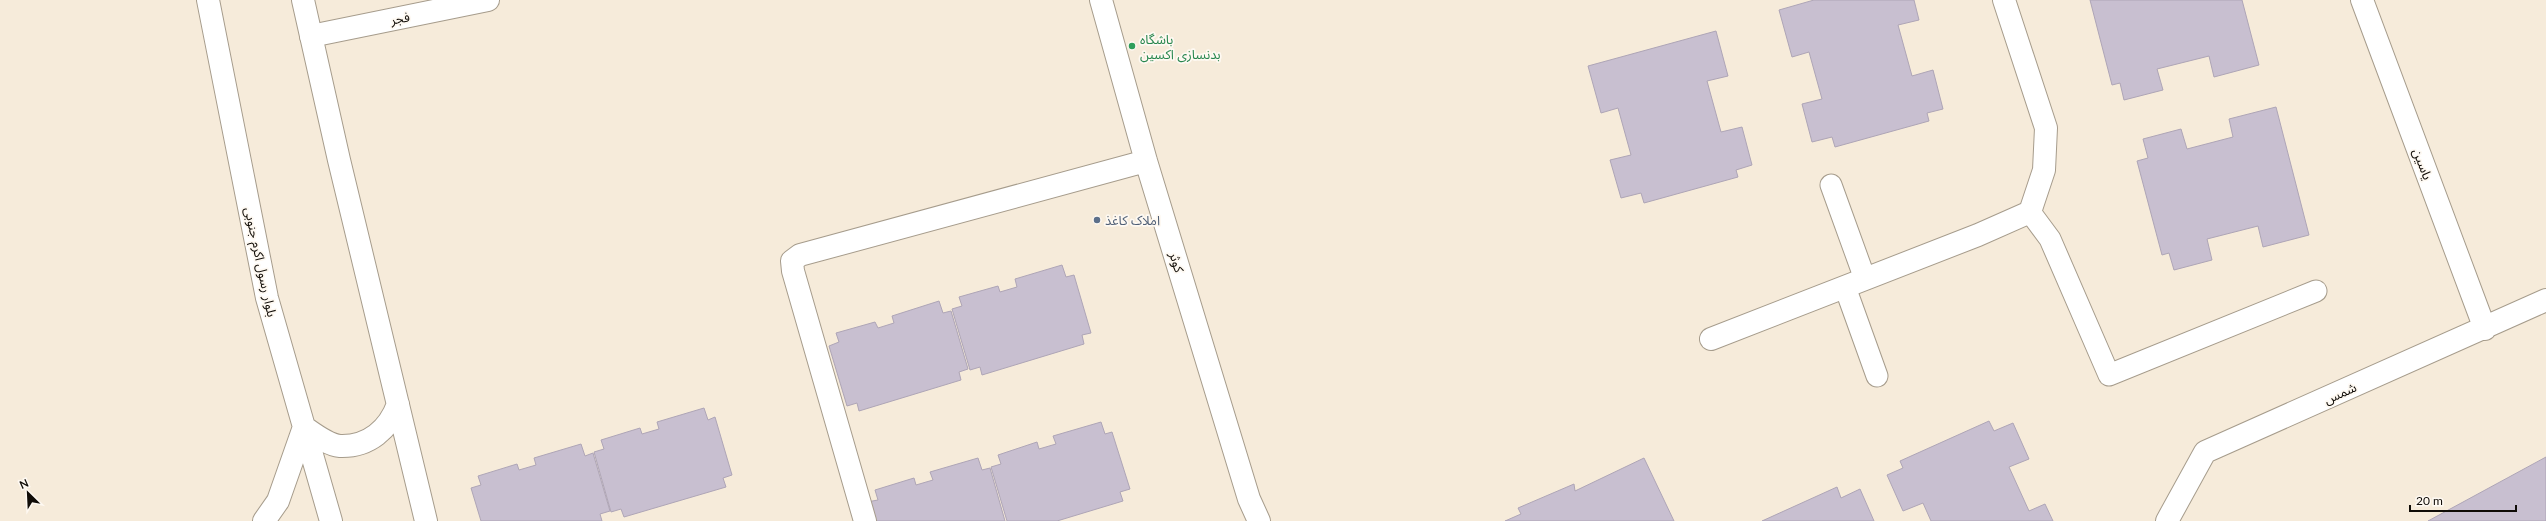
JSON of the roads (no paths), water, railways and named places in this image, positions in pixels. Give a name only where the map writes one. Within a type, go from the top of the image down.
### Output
[{"type":"street","name":"بلوار رسول اکرم جنوبی","points":[[208,0],[267,298],[331,521]]},
{"type":"street","points":[[304,0],[311,36],[426,521]]},
{"type":"street","name":"فجر","points":[[311,36],[488,0]]},
{"type":"street","name":"کوثر","points":[[1101,0],[1146,161],[1249,499],[1259,521]]},
{"type":"street","points":[[1711,339],[1978,235],[2030,212],[2044,170],[2046,128],[2004,0]]},
{"type":"street","name":"یاسین","points":[[2362,0],[2485,328]]},
{"type":"street","points":[[865,521],[793,271],[792,262],[800,255],[1146,161]]},
{"type":"street","name":"شمس","points":[[2167,521],[2205,452],[2546,300]]},
{"type":"street","points":[[264,521],[278,501],[304,427],[322,439],[339,446],[359,444],[379,435],[393,419],[398,404]]},
{"type":"lane","points":[[1831,185],[1865,278]]},
{"type":"lane","points":[[2030,212],[2050,239],[2109,375],[2316,291]]},
{"type":"lane","points":[[1845,287],[1877,376]]},
{"type":"place","name":"باشگاه بدنسازی اکسین","points":[[1132,46]]},
{"type":"place","name":"املاک کاغذ","points":[[1097,220]]}]
